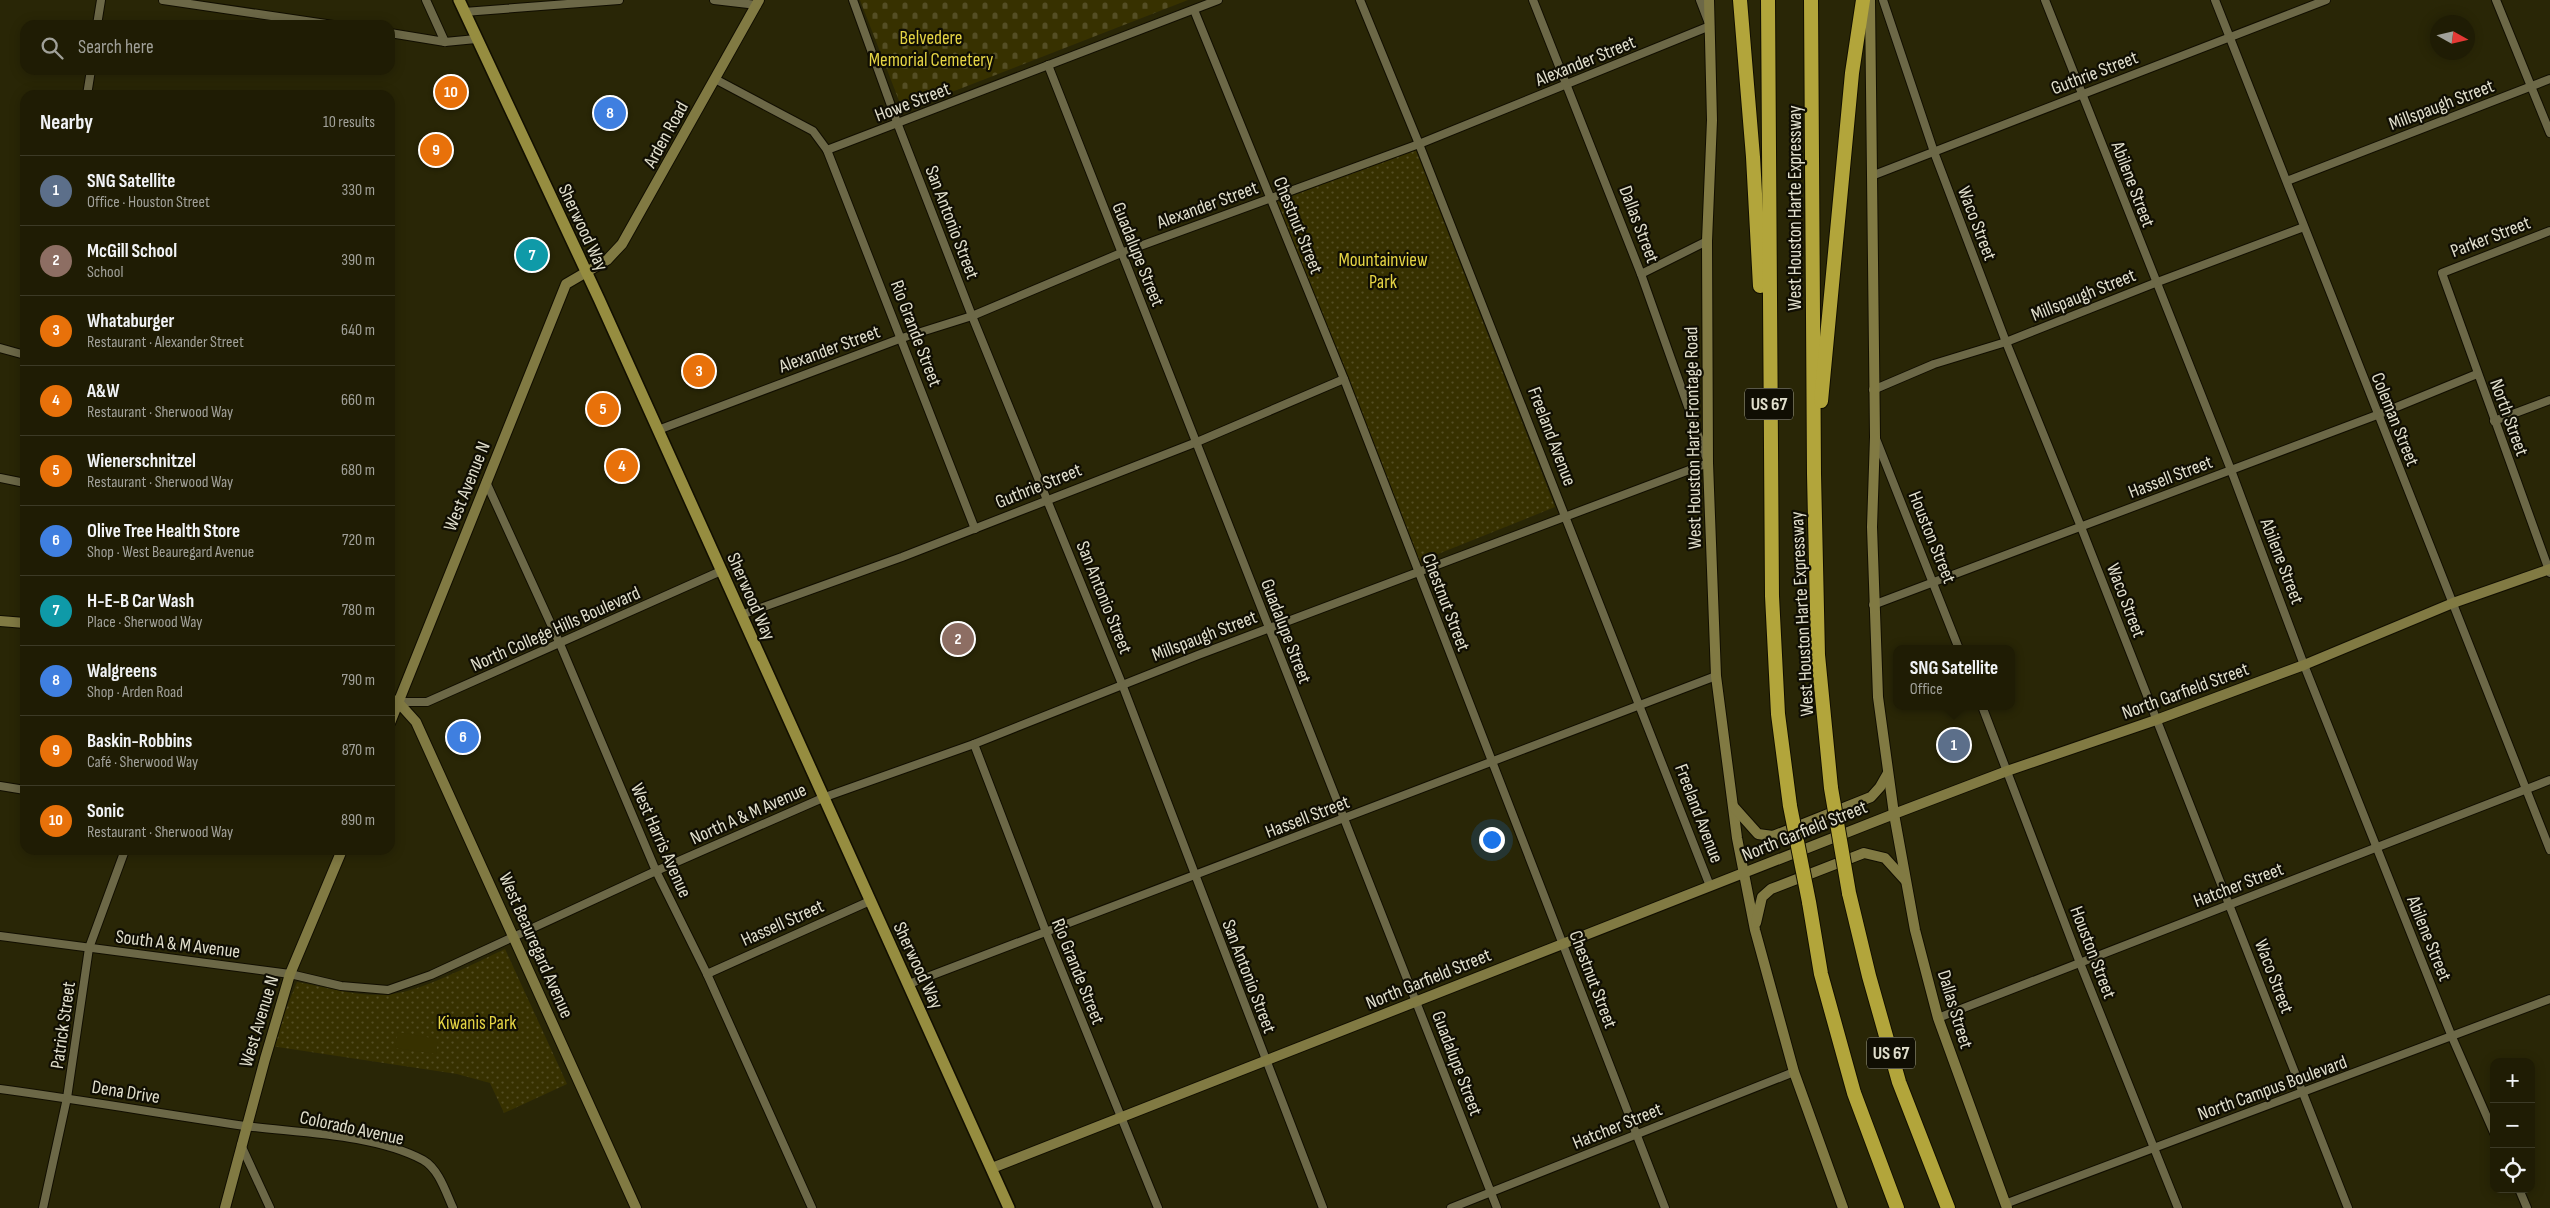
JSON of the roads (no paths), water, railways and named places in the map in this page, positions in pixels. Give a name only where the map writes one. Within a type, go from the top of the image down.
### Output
[{"type":"highway","points":[[1740,0],[1753,157],[1769,443]]},
{"type":"highway","name":"West Houston Harte Expressway","points":[[1768,0],[1769,443],[1772,596],[1778,714],[1790,806],[1821,974],[1854,1093],[1897,1208]]},
{"type":"highway","name":"West Houston Harte Expressway","points":[[1811,0],[1814,474],[1818,655],[1831,788],[1849,893],[1869,976],[1900,1082],[1948,1208]]},
{"type":"highway","points":[[1814,474],[1852,73],[1863,0]]},
{"type":"main road","name":"Sherwood Way","points":[[459,0],[586,271],[1010,1208]]},
{"type":"main road","name":"West Houston Harte Frontage Road","points":[[1709,0],[1712,120],[1707,242],[1708,463],[1716,676],[1744,873]]},
{"type":"main road","points":[[1870,0],[1874,175],[1873,390],[1875,437],[1872,526],[1873,605],[1878,697],[1894,814]]},
{"type":"main road","name":"Arden Road","points":[[586,271],[607,260],[622,244],[758,2]]},
{"type":"main road","name":"West Avenue N","points":[[395,698],[486,482],[566,284],[586,271]]},
{"type":"main road","name":"North Garfield Street","points":[[992,1168],[2006,771],[2156,720],[2304,665],[2453,603],[2550,570]]},
{"type":"main road","points":[[0,620],[20,622]]},
{"type":"main road","name":"West Beauregard Avenue","points":[[395,701],[416,722],[515,937],[636,1208]]},
{"type":"main road","points":[[1733,805],[1758,834],[1773,836],[1871,797],[1880,787],[1888,772]]},
{"type":"main road","name":"Dallas Street","points":[[1894,814],[1915,930],[1938,1018],[2006,1206]]},
{"type":"main road","points":[[1755,930],[1762,897],[1771,889],[1864,853],[1885,858],[1906,881]]},
{"type":"main road","name":"West Avenue N","points":[[225,1208],[246,1126],[290,974],[340,855]]},
{"type":"main road","name":"Freeland Avenue","points":[[1744,873],[1755,930],[1794,1072],[1843,1208]]},
{"type":"street","points":[[98,20],[101,0]]},
{"type":"street","points":[[163,0],[300,20]]},
{"type":"street","points":[[426,0],[445,42]]},
{"type":"street","points":[[464,12],[619,0]]},
{"type":"street","points":[[714,0],[758,2]]},
{"type":"street","name":"San Antonio Street","points":[[853,0],[898,125],[972,316],[1122,684],[1265,1061],[1323,1208]]},
{"type":"street","name":"Howe Street","points":[[827,150],[898,125],[1218,0]]},
{"type":"street","name":"Freeland Avenue","points":[[1360,0],[1566,515],[1710,886]]},
{"type":"street","name":"Dallas Street","points":[[1533,0],[1641,274],[1708,463]]},
{"type":"street","points":[[1700,0],[1710,26]]},
{"type":"street","name":"Waco Street","points":[[1884,0],[1934,152],[2006,342],[2081,527],[2348,1208]]},
{"type":"street","name":"Abilene Street","points":[[2045,0],[2155,283],[2231,470],[2304,665],[2452,1037],[2490,1124]]},
{"type":"street","name":"Coleman Street","points":[[2215,0],[2550,850]]},
{"type":"street","name":"Guthrie Street","points":[[1874,175],[2326,0]]},
{"type":"street","points":[[2496,0],[2550,133]]},
{"type":"street","name":"Chestnut Street","points":[[1194,10],[1344,378],[1417,571],[1665,1208]]},
{"type":"street","name":"Alexander Street","points":[[658,430],[902,338],[972,316],[1121,253],[1419,144],[1710,26]]},
{"type":"street","points":[[395,35],[445,42],[476,39]]},
{"type":"street","name":"Guadalupe Street","points":[[1048,65],[1497,1208]]},
{"type":"street","points":[[88,90],[90,75]]},
{"type":"street","points":[[716,79],[813,131],[827,150]]},
{"type":"street","name":"Millspaugh Street","points":[[2287,181],[2550,79]]},
{"type":"street","name":"Rio Grande Street","points":[[827,150],[975,529]]},
{"type":"street","name":"Millspaugh Street","points":[[1873,390],[1934,364],[2006,342],[2304,227]]},
{"type":"street","name":"Parker Street","points":[[2442,272],[2550,231]]},
{"type":"street","points":[[1641,274],[1707,242]]},
{"type":"street","name":"North Street","points":[[2442,272],[2494,421],[2550,570]]},
{"type":"street","points":[[0,348],[20,354]]},
{"type":"street","name":"Hassell Street","points":[[1873,605],[2377,415],[2477,374]]},
{"type":"street","name":"Guthrie Street","points":[[741,615],[975,529],[1047,498],[1197,442],[1344,378]]},
{"type":"street","points":[[2494,421],[2550,400]]},
{"type":"street","name":"Houston Street","points":[[1875,437],[1958,645]]},
{"type":"street","name":"Millspaugh Street","points":[[825,798],[974,744],[1268,628],[1708,463]]},
{"type":"street","points":[[0,478],[20,482]]},
{"type":"street","name":"West Harris Avenue","points":[[486,482],[560,644],[656,871],[707,974],[812,1208]]},
{"type":"street","name":"North College Hills Boulevard","points":[[395,700],[427,702],[721,571]]},
{"type":"street","name":"Hassell Street","points":[[908,984],[1344,819],[1638,703],[1716,676]]},
{"type":"street","name":"Houston Street","points":[[1983,710],[2080,963],[2178,1208]]},
{"type":"street","name":"Rio Grande Street","points":[[974,744],[1046,932],[1158,1208]]},
{"type":"street","name":"Hatcher Street","points":[[1938,1018],[2550,780]]},
{"type":"street","points":[[0,786],[20,789]]},
{"type":"street","name":"North A & M Avenue","points":[[656,871],[825,798]]},
{"type":"street","name":"Patrick Street","points":[[43,1208],[67,1098],[89,948],[123,855]]},
{"type":"street","name":"South A & M Avenue","points":[[0,936],[290,974],[341,986],[388,990],[431,976],[656,871]]},
{"type":"street","name":"Hassell Street","points":[[707,974],[870,901]]},
{"type":"street","name":"North Campus Boulevard","points":[[2006,1206],[2154,1148],[2550,999]]},
{"type":"street","name":"Hatcher Street","points":[[1451,1208],[1794,1072]]},
{"type":"street","name":"Dena Drive","points":[[0,1089],[246,1126]]},
{"type":"street","name":"Colorado Avenue","points":[[246,1126],[314,1133],[378,1145],[406,1153],[425,1161],[441,1181],[453,1208]]},
{"type":"street","points":[[241,1145],[270,1208]]},
{"type":"street","points":[[2521,1193],[2527,1208]]},
{"type":"place","name":"Sonic","points":[[451,92]]},
{"type":"place","name":"Walgreens","points":[[610,113]]},
{"type":"place","name":"Baskin-Robbins","points":[[436,150]]},
{"type":"place","name":"H-E-B Car Wash","points":[[532,255]]},
{"type":"place","name":"Whataburger","points":[[699,371]]},
{"type":"place","name":"Wienerschnitzel","points":[[603,409]]},
{"type":"place","name":"A&W","points":[[622,466]]},
{"type":"place","name":"McGill School","points":[[958,639]]},
{"type":"place","name":"Olive Tree Health Store","points":[[463,737]]},
{"type":"place","name":"SNG Satellite","points":[[1954,745]]},
{"type":"park label","name":"Belvedere Memorial Cemetery","points":[[931,48]]},
{"type":"park label","name":"Mountainview Park","points":[[1383,270]]},
{"type":"park label","name":"Kiwanis Park","points":[[477,1022]]}]
